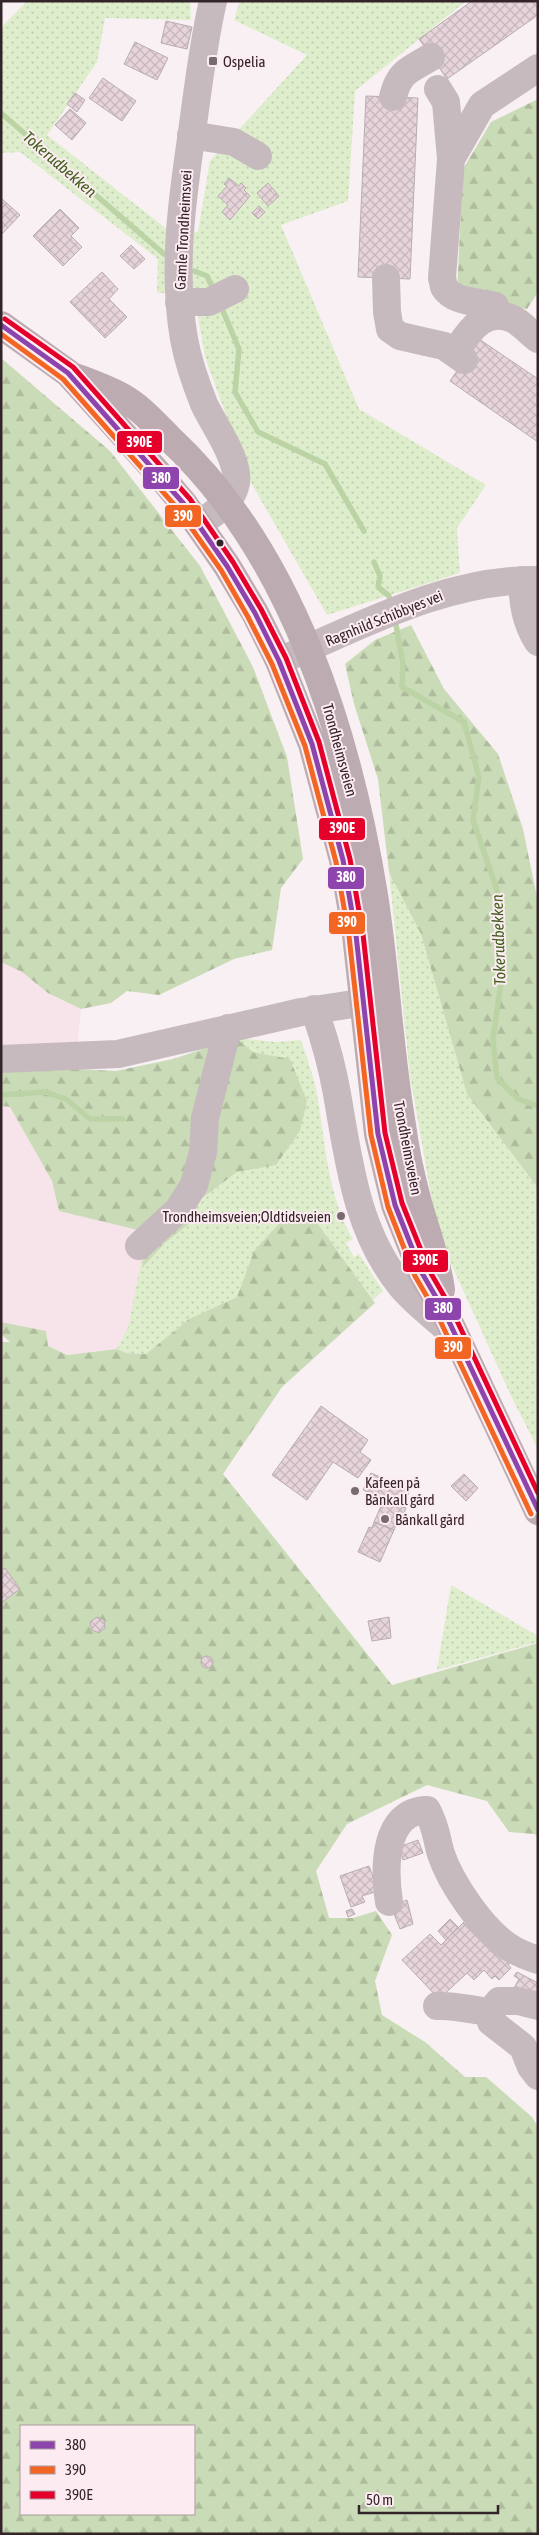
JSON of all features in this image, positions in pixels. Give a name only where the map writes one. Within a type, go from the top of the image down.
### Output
[{"type":"highway","name":"Trondheimsveien","points":[[1,325],[68,374],[157,472],[198,524],[227,566],[255,613],[279,661],[312,744],[336,825],[350,898],[375,1000]]},
{"type":"highway","name":"Trondheimsveien","points":[[68,374],[124,398],[179,447],[226,502],[273,578],[307,649],[323,689],[348,772],[373,891],[375,1000],[373,1100],[384,1167],[409,1244],[422,1273],[449,1323],[538,1511]]},
{"type":"street","name":"Gamle Trondheimsvei","points":[[213,1],[191,135],[180,229],[180,302],[184,340],[195,378],[211,419],[234,465],[235,488],[226,502]]},
{"type":"street","points":[[393,97],[396,81],[403,74],[431,57]]},
{"type":"street","points":[[451,159],[482,105],[538,68]]},
{"type":"street","points":[[438,89],[446,102],[451,159],[442,278],[444,288],[454,296],[465,300],[495,306],[498,314]]},
{"type":"street","points":[[191,135],[234,142],[258,156]]},
{"type":"street","points":[[386,278],[387,312],[390,329],[400,336],[444,346],[462,354],[478,322],[498,314],[514,319],[538,339]]},
{"type":"street","points":[[180,302],[223,295]]},
{"type":"street","points":[[198,524],[226,502]]},
{"type":"street","name":"Ragnhild Schibbyes vei","points":[[279,661],[408,605],[446,593],[492,582],[530,580],[524,611],[528,626],[538,642]]},
{"type":"street","points":[[1,1059],[118,1054],[314,1009],[375,1000]]},
{"type":"street","points":[[314,1009],[337,1092],[349,1171],[356,1198],[374,1243],[402,1287],[449,1323]]},
{"type":"street","points":[[139,1246],[178,1210],[194,1185],[203,1152],[205,1118],[228,1028]]},
{"type":"street","points":[[389,1902],[387,1886],[392,1834],[399,1819],[415,1810],[427,1810],[435,1823],[441,1854],[458,1888],[494,1934],[510,1948],[538,1960]]},
{"type":"street","points":[[538,2006],[518,2001],[499,2000],[490,2012],[492,2022],[523,2047],[530,2067],[538,2076]]},
{"type":"street","points":[[437,2006],[455,2005],[467,2010],[490,2012]]},
{"type":"shaded area","points":[[1,962],[22,972],[48,993],[81,1009],[75,1069],[1,1072]]},
{"type":"shaded area","points":[[1,1106],[10,1107],[52,1181],[59,1211],[147,1232],[128,1327],[117,1349],[67,1355],[48,1346],[46,1331],[1,1322]]},
{"type":"green space","points":[[27,1],[190,1],[191,20],[105,18],[97,62],[47,135],[168,230],[198,232],[210,161],[307,55],[234,20],[240,1],[466,1],[355,91],[348,201],[281,225],[359,409],[486,485],[457,528],[460,573],[327,615],[250,481],[205,357],[195,298],[157,292],[158,259],[20,152],[1,153],[1,28]]},
{"type":"green space","points":[[538,99],[538,292],[527,309],[457,293],[463,169],[491,122]]},
{"type":"green space","points":[[1,358],[110,451],[200,566],[253,667],[287,757],[303,859],[281,888],[272,950],[234,959],[159,995],[127,991],[111,1003],[81,1009],[48,993],[22,972],[1,962]]},
{"type":"green space","points":[[411,625],[444,689],[498,754],[523,829],[538,902],[538,1188],[467,1094],[421,934],[389,872],[378,779],[354,704],[345,664],[375,640]]},
{"type":"green space","points":[[389,872],[421,934],[467,1094],[538,1188],[538,1449],[512,1398],[438,1235],[410,1076]]},
{"type":"green space","points":[[236,1038],[275,1042],[301,1040],[316,1088],[325,1150],[333,1187],[344,1222],[353,1239],[346,1243],[354,1257],[359,1254],[383,1291],[373,1300],[313,1217],[254,1251],[237,1297],[189,1319],[146,1354],[126,1353],[117,1349],[128,1327],[147,1232],[142,1267],[165,1243],[189,1224],[200,1201],[238,1171],[276,1165],[290,1060],[253,1052]]},
{"type":"green space","points":[[236,1038],[253,1052],[290,1059],[307,1101],[300,1131],[276,1165],[237,1172],[200,1200],[189,1224],[165,1243],[142,1268],[146,1232],[59,1211],[52,1181],[10,1107],[1,1106],[1,1072],[75,1069],[116,1071],[173,1059]]},
{"type":"green space","points":[[285,1217],[313,1217],[375,1303],[282,1387],[223,1474],[392,1685],[538,1643],[538,1839],[535,1834],[509,1832],[487,1801],[427,1785],[347,1824],[316,1871],[329,1918],[353,1918],[376,1911],[392,1935],[375,1981],[382,2015],[425,2042],[465,2077],[486,2077],[532,2117],[538,2127],[538,2534],[1,2534],[1,1342],[10,1342],[1,1334],[1,1322],[46,1331],[48,1346],[67,1355],[117,1349],[126,1353],[146,1354],[189,1319],[237,1297],[254,1251]]},
{"type":"green space","points":[[451,1585],[538,1636],[538,1642],[437,1670]]},
{"type":"building","points":[[472,1],[538,1],[538,15],[447,79],[419,39]]},
{"type":"building","points":[[166,21],[192,27],[187,49],[161,43]]},
{"type":"building","points":[[135,42],[168,58],[157,80],[124,64]]},
{"type":"building","points":[[103,78],[136,101],[122,121],[89,98]]},
{"type":"building","points":[[75,93],[85,100],[77,112],[67,104]]},
{"type":"building","points":[[366,96],[418,98],[410,279],[358,277]]},
{"type":"building","points":[[70,109],[86,123],[72,140],[55,125]]},
{"type":"building","points":[[229,178],[239,186],[241,183],[246,188],[244,190],[250,196],[230,220],[222,212],[228,205],[218,196],[227,186],[224,184]]},
{"type":"building","points":[[268,183],[279,196],[268,206],[257,193]]},
{"type":"building","points":[[1,198],[20,215],[2,234],[1,233]]},
{"type":"building","points":[[259,206],[265,212],[258,219],[252,213]]},
{"type":"building","points":[[60,209],[79,228],[71,236],[82,247],[63,266],[33,236]]},
{"type":"building","points":[[131,245],[145,259],[134,269],[120,256]]},
{"type":"building","points":[[102,272],[118,289],[109,299],[127,317],[105,338],[70,302]]},
{"type":"building","points":[[479,339],[538,379],[538,442],[450,381]]},
{"type":"building","points":[[321,1406],[368,1440],[360,1452],[371,1460],[358,1478],[333,1462],[307,1500],[272,1475]]},
{"type":"building","points":[[371,1473],[410,1490],[403,1507],[406,1508],[403,1516],[400,1515],[394,1530],[374,1522],[381,1506],[377,1504],[380,1497],[363,1490]]},
{"type":"building","points":[[464,1474],[478,1488],[466,1501],[451,1486]]},
{"type":"building","points":[[374,1522],[394,1530],[380,1562],[358,1552],[369,1527],[372,1528]]},
{"type":"building","points":[[5,1568],[20,1589],[1,1603],[1,1571]]},
{"type":"building","points":[[97,1617],[104,1620],[105,1628],[99,1633],[92,1630],[90,1622]]},
{"type":"building","points":[[389,1617],[391,1638],[372,1641],[368,1621]]},
{"type":"building","points":[[205,1656],[209,1656],[213,1662],[209,1668],[205,1668],[201,1664],[201,1660]]},
{"type":"building","points":[[418,1840],[423,1853],[403,1860],[399,1847]]},
{"type":"building","points":[[369,1866],[378,1891],[362,1896],[365,1902],[351,1907],[340,1876]]},
{"type":"building","points":[[407,1900],[413,1924],[400,1929],[391,1906]]},
{"type":"building","points":[[352,1909],[355,1914],[348,1917],[346,1911]]},
{"type":"building","points":[[450,1919],[458,1927],[446,1940],[438,1931]]},
{"type":"building","points":[[466,1920],[510,1963],[508,1964],[511,1968],[499,1980],[495,1976],[492,1979],[484,1970],[474,1980],[467,1973],[439,1999],[402,1960],[430,1934],[441,1945]]},
{"type":"building","points":[[517,1972],[538,1983],[538,1994],[514,1988],[519,1979],[514,1976]]},
{"type":"waterway","name":"Tokerudbekken","points":[[1,113],[164,254]]},
{"type":"waterway","name":"Tokerudbekken","points":[[194,271],[207,276],[214,291]]},
{"type":"waterway","name":"Tokerudbekken","points":[[220,304],[239,349],[235,392],[258,432],[325,464],[364,531]]},
{"type":"waterway","name":"Tokerudbekken","points":[[374,562],[380,576],[378,587],[389,596],[391,605]]},
{"type":"waterway","name":"Tokerudbekken","points":[[395,619],[403,664],[402,687],[464,722],[479,777],[473,820],[497,890],[501,982],[493,1039],[497,1078],[518,1099],[538,1106]]},
{"type":"waterway","points":[[1,1095],[45,1092],[66,1099],[90,1119],[122,1119]]},
{"type":"transit line","name":"390E","points":[[5,319],[73,367],[190,499],[233,562],[261,609],[286,658],[319,742],[350,859],[363,934],[385,1133],[402,1203],[429,1270],[451,1308],[538,1493]]},
{"type":"transit line","name":"380","points":[[1,325],[68,373],[184,504],[227,566],[255,613],[279,661],[312,744],[343,860],[356,935],[378,1134],[395,1205],[422,1273],[444,1311],[538,1510]]},
{"type":"transit line","name":"390","points":[[1,334],[63,379],[178,509],[221,570],[272,664],[305,746],[336,862],[349,936],[371,1135],[388,1207],[415,1276],[437,1314],[531,1514]]},
{"type":"place","name":"Ospelia","points":[[213,61]]},
{"type":"place","name":"Trondheimsveien;Oldtidsveien","points":[[341,1216]]},
{"type":"place","name":"Kafeen på Bånkall gård","points":[[355,1491]]},
{"type":"place","name":"Bånkall gård","points":[[385,1519]]}]
